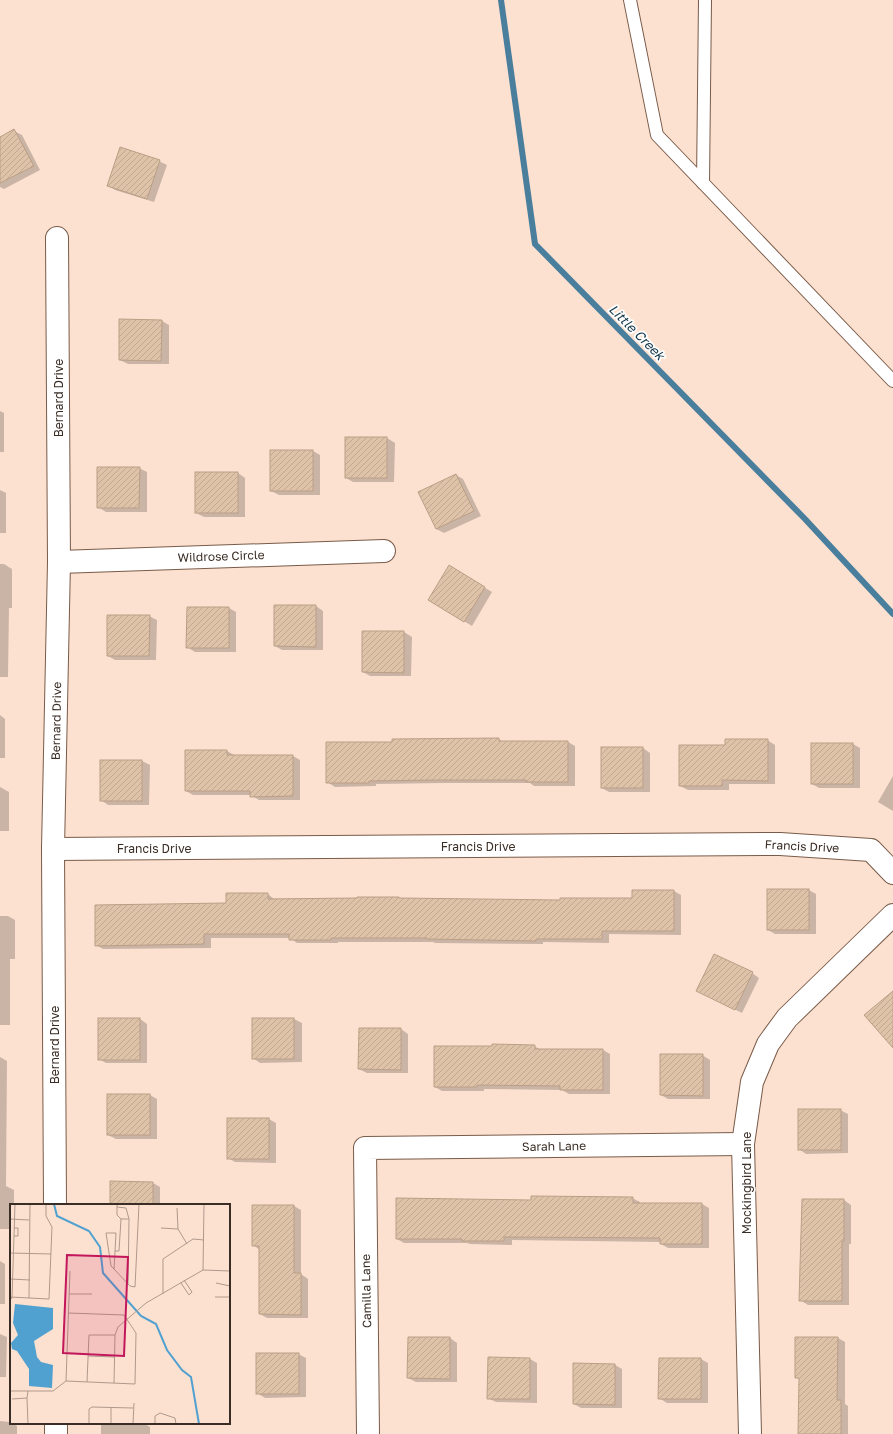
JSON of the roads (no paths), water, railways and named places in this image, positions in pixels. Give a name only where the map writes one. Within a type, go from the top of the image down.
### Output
[{"type":"street","name":"Bernard Drive","points":[[55,1204],[53,849],[59,562],[57,238]]},
{"type":"street","name":"Wildrose Circle","points":[[59,562],[384,551]]},
{"type":"street","name":"Francis Drive","points":[[53,849],[780,844],[871,850],[893,873]]},
{"type":"street","name":"Mockingbird Lane","points":[[750,1434],[743,1144],[752,1082],[768,1044],[787,1018],[893,915]]},
{"type":"street","name":"Sarah Lane","points":[[365,1148],[743,1144]]},
{"type":"street","name":"Camilla Lane","points":[[365,1148],[368,1434]]},
{"type":"lane","points":[[630,0],[657,135],[893,381]]},
{"type":"lane","points":[[703,184],[705,0]]},
{"type":"waterway","name":"Little Creek","points":[[501,0],[535,244],[805,519],[893,614]]}]
